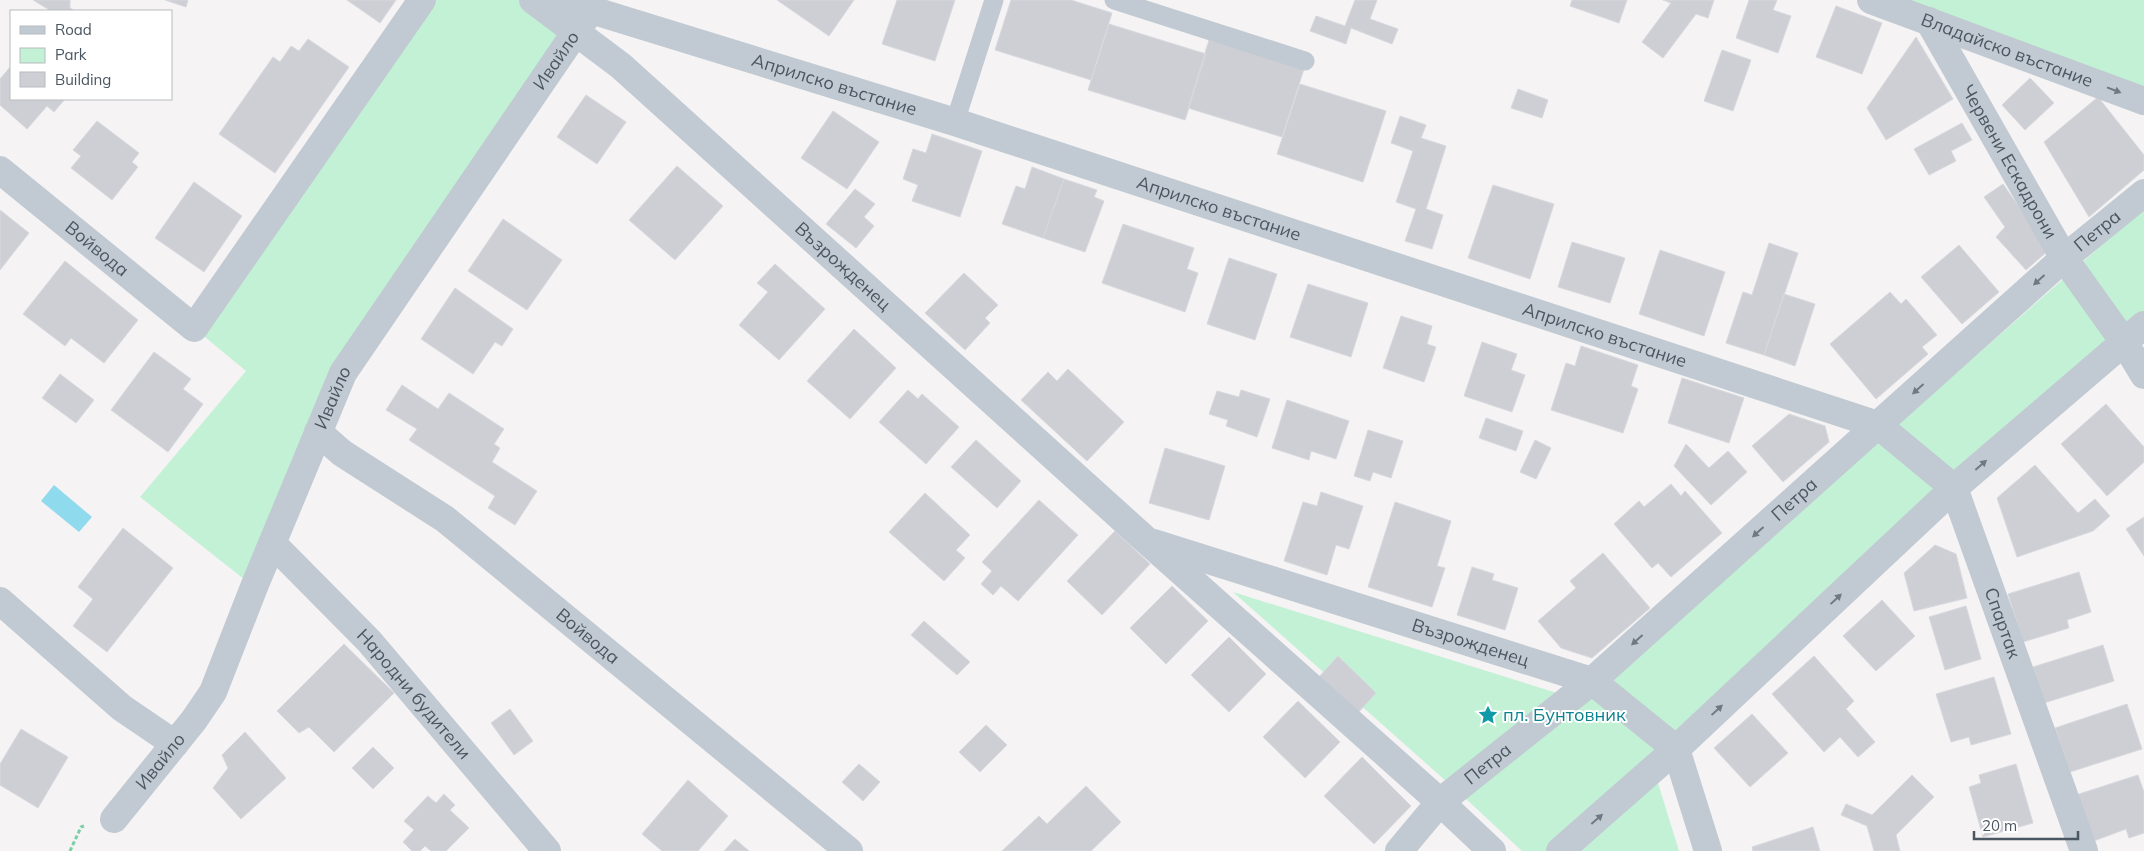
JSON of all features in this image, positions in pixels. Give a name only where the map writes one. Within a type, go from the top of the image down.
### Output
[{"type":"street","name":"Войвода","points":[[0,170],[194,328],[422,0]]},
{"type":"street","name":"Възрожденец","points":[[533,0],[588,14],[620,66],[1440,802],[1492,851]]},
{"type":"street","name":"Априлско въстание","points":[[559,0],[588,14],[955,122],[1878,425]]},
{"type":"street","name":"Владайско въстание","points":[[1871,0],[2144,101]]},
{"type":"street","name":"Ивайло","points":[[114,818],[175,744],[213,692],[343,373],[588,14]]},
{"type":"street","name":"Червени Ескадрони","points":[[1929,21],[2064,258],[2134,334],[2144,375]]},
{"type":"street","name":"Петра","points":[[1399,851],[1440,802],[1592,681],[2064,258],[2144,193]]},
{"type":"street","points":[[1560,851],[1676,749],[1954,488],[2134,334]]},
{"type":"street","points":[[1878,425],[1954,488]]},
{"type":"street","name":"Войвода","points":[[318,432],[342,453],[445,519],[849,851]]},
{"type":"street","name":"Спартак","points":[[1954,488],[2084,851]]},
{"type":"street","name":"Възрожденец","points":[[1146,540],[1592,681],[1676,749]]},
{"type":"street","name":"Народни будители","points":[[273,544],[369,641],[547,851]]},
{"type":"street","points":[[0,601],[122,708],[175,744]]},
{"type":"street","points":[[1676,749],[1708,851]]},
{"type":"lane","points":[[955,122],[994,0]]},
{"type":"lane","points":[[1114,0],[1305,61]]},
{"type":"green space","points":[[422,0],[533,0],[576,32],[343,373],[254,587],[140,497],[246,371],[194,328]]},
{"type":"green space","points":[[1871,0],[2144,0],[2144,101]]},
{"type":"green space","points":[[2144,208],[2144,312],[1649,754],[1679,851],[1522,851],[1464,797],[1233,592],[1583,701]]},
{"type":"water","points":[[54,485],[92,517],[79,532],[41,501]]},
{"type":"building","points":[[33,0],[70,0],[70,8],[73,10],[49,10]]},
{"type":"building","points":[[165,0],[188,0],[186,7]]},
{"type":"building","points":[[347,0],[396,0],[380,23]]},
{"type":"building","points":[[777,0],[854,0],[829,36]]},
{"type":"building","points":[[897,0],[955,0],[935,61],[882,44]]},
{"type":"building","points":[[1011,0],[1071,0],[1112,13],[1091,80],[995,50]]},
{"type":"building","points":[[1355,0],[1377,0],[1370,19],[1398,29],[1392,44],[1351,28],[1346,44],[1310,31],[1316,16],[1345,26]]},
{"type":"building","points":[[1572,0],[1627,0],[1619,23],[1570,6]]},
{"type":"building","points":[[1663,0],[1714,0],[1708,18],[1696,14],[1663,58],[1642,42],[1671,3]]},
{"type":"building","points":[[1749,0],[1777,0],[1773,10],[1791,16],[1778,53],[1736,38]]},
{"type":"building","points":[[1836,6],[1882,23],[1862,74],[1816,57]]},
{"type":"building","points":[[1109,24],[1206,54],[1185,120],[1088,90]]},
{"type":"building","points":[[1916,37],[1953,99],[1886,140],[1867,108]]},
{"type":"building","points":[[308,39],[349,67],[275,173],[219,134],[273,57],[280,62],[291,46],[299,51]]},
{"type":"building","points":[[1209,40],[1304,69],[1282,137],[1188,108]]},
{"type":"building","points":[[1722,50],[1751,60],[1733,111],[1704,101]]},
{"type":"building","points":[[10,67],[10,100],[64,100],[54,112],[47,106],[27,129],[0,105],[0,79]]},
{"type":"building","points":[[2030,78],[2054,103],[2025,130],[2002,105]]},
{"type":"building","points":[[1300,84],[1386,111],[1363,182],[1277,154]]},
{"type":"building","points":[[1518,89],[1548,100],[1542,118],[1511,108]]},
{"type":"building","points":[[586,95],[626,122],[597,164],[557,137]]},
{"type":"building","points":[[2098,97],[2144,155],[2144,170],[2089,217],[2044,142]]},
{"type":"building","points":[[833,111],[879,142],[847,189],[801,158]]},
{"type":"building","points":[[1400,116],[1426,125],[1421,138],[1446,146],[1426,209],[1443,215],[1432,249],[1405,241],[1416,209],[1396,202],[1413,151],[1391,143]]},
{"type":"building","points":[[97,121],[139,153],[132,162],[138,167],[112,200],[71,168],[81,156],[73,150]]},
{"type":"building","points":[[1962,123],[1972,140],[1951,151],[1956,161],[1929,175],[1914,149]]},
{"type":"building","points":[[932,134],[982,151],[960,217],[912,201],[918,185],[903,179],[913,149],[926,153]]},
{"type":"building","points":[[677,166],[723,206],[675,260],[629,220]]},
{"type":"building","points":[[1032,167],[1064,179],[1043,238],[1002,224],[1016,186],[1025,189]]},
{"type":"building","points":[[1064,179],[1097,190],[1094,197],[1104,201],[1085,252],[1043,238]]},
{"type":"building","points":[[194,182],[242,216],[204,272],[155,238]]},
{"type":"building","points":[[2003,184],[2049,250],[2026,270],[1996,237],[2005,227],[1984,197]]},
{"type":"building","points":[[1493,185],[1554,204],[1530,279],[1468,258]]},
{"type":"building","points":[[855,189],[875,204],[864,217],[874,226],[856,248],[826,224]]},
{"type":"building","points":[[0,210],[29,233],[0,270]]},
{"type":"building","points":[[503,219],[562,260],[527,310],[468,271]]},
{"type":"building","points":[[1123,224],[1194,248],[1187,269],[1198,273],[1185,312],[1102,283]]},
{"type":"building","points":[[1572,242],[1625,258],[1610,303],[1558,287]]},
{"type":"building","points":[[1769,243],[1798,253],[1764,355],[1726,343],[1743,292],[1752,295]]},
{"type":"building","points":[[1959,245],[1999,292],[1962,324],[1921,277]]},
{"type":"building","points":[[1660,250],[1725,272],[1704,336],[1639,314]]},
{"type":"building","points":[[1229,258],[1277,274],[1255,340],[1207,324]]},
{"type":"building","points":[[65,261],[138,320],[104,363],[71,338],[65,346],[23,314]]},
{"type":"building","points":[[775,264],[825,309],[779,360],[739,325],[768,292],[757,283]]},
{"type":"building","points":[[964,273],[998,305],[985,318],[990,323],[965,350],[925,313]]},
{"type":"building","points":[[1308,284],[1368,303],[1351,357],[1290,337]]},
{"type":"building","points":[[455,288],[513,329],[502,346],[495,342],[473,374],[421,339]]},
{"type":"building","points":[[1890,292],[1901,304],[1906,299],[1937,335],[1922,347],[1928,354],[1876,399],[1830,344]]},
{"type":"building","points":[[1784,294],[1815,304],[1795,366],[1764,355]]},
{"type":"building","points":[[1401,316],[1432,326],[1427,344],[1436,347],[1424,382],[1383,368]]},
{"type":"building","points":[[854,329],[896,368],[850,419],[807,381]]},
{"type":"building","points":[[1482,342],[1517,354],[1511,370],[1525,375],[1512,412],[1464,396]]},
{"type":"building","points":[[1581,346],[1638,365],[1631,386],[1638,389],[1623,433],[1551,410],[1566,363],[1575,366]]},
{"type":"building","points":[[154,352],[191,379],[183,389],[203,404],[168,452],[111,410]]},
{"type":"building","points":[[1068,369],[1124,422],[1087,461],[1021,400],[1048,372],[1057,381]]},
{"type":"building","points":[[60,374],[94,400],[76,423],[42,398]]},
{"type":"building","points":[[1682,378],[1744,398],[1729,443],[1668,423]]},
{"type":"building","points":[[402,385],[438,409],[449,393],[504,429],[494,444],[500,448],[492,462],[537,491],[515,525],[488,508],[495,496],[409,440],[417,429],[386,410]]},
{"type":"building","points":[[908,390],[918,399],[922,394],[959,427],[926,464],[879,422]]},
{"type":"building","points":[[1241,390],[1270,399],[1257,437],[1226,426],[1228,420],[1209,414],[1217,391],[1239,397]]},
{"type":"building","points":[[1287,400],[1349,421],[1336,459],[1311,451],[1309,460],[1272,448]]},
{"type":"building","points":[[2106,404],[2144,447],[2144,462],[2107,496],[2061,444]]},
{"type":"building","points":[[1789,414],[1825,426],[1829,442],[1783,482],[1752,446]]},
{"type":"building","points":[[1486,418],[1523,431],[1516,451],[1479,438]]},
{"type":"building","points":[[1368,430],[1403,441],[1391,478],[1373,472],[1370,481],[1354,476]]},
{"type":"building","points":[[976,440],[1021,481],[997,508],[951,467]]},
{"type":"building","points":[[1535,440],[1551,448],[1536,479],[1520,472]]},
{"type":"building","points":[[1686,444],[1709,468],[1728,451],[1747,472],[1711,505],[1674,466]]},
{"type":"building","points":[[1165,448],[1225,466],[1209,520],[1149,503]]},
{"type":"building","points":[[2035,465],[2078,513],[2095,499],[2110,516],[2093,531],[2017,557],[1997,498]]},
{"type":"building","points":[[1671,484],[1681,496],[1685,491],[1722,533],[1671,577],[1658,563],[1652,568],[1614,524],[1639,501],[1644,507]]},
{"type":"building","points":[[1321,492],[1363,506],[1349,549],[1336,545],[1327,575],[1284,561],[1303,502],[1317,506]]},
{"type":"building","points":[[925,493],[970,535],[956,550],[965,558],[944,581],[889,532]]},
{"type":"building","points":[[1039,500],[1078,535],[1018,601],[1001,586],[993,595],[981,584],[992,571],[982,562]]},
{"type":"building","points":[[1395,502],[1451,521],[1437,566],[1445,568],[1432,607],[1368,587]]},
{"type":"building","points":[[2144,517],[2144,556],[2126,529]]},
{"type":"building","points":[[123,528],[173,568],[107,652],[73,626],[93,599],[78,587]]},
{"type":"building","points":[[1115,531],[1150,564],[1102,615],[1067,581]]},
{"type":"building","points":[[1935,545],[1956,554],[1967,598],[1914,611],[1904,573]]},
{"type":"building","points":[[1603,553],[1650,608],[1592,658],[1561,648],[1538,621],[1576,588],[1570,581]]},
{"type":"building","points":[[1472,567],[1494,574],[1492,580],[1518,588],[1505,630],[1457,615]]},
{"type":"building","points":[[2079,572],[2091,612],[2067,620],[2069,628],[2023,642],[2008,594]]},
{"type":"building","points":[[1172,586],[1208,621],[1166,664],[1130,628]]},
{"type":"building","points":[[1882,600],[1915,636],[1876,671],[1843,636]]},
{"type":"building","points":[[1966,606],[1981,659],[1945,670],[1929,617]]},
{"type":"building","points":[[924,621],[970,662],[957,675],[911,635]]},
{"type":"building","points":[[1229,637],[1266,674],[1229,712],[1191,675]]},
{"type":"building","points":[[344,644],[394,693],[334,752],[309,727],[299,733],[277,711]]},
{"type":"building","points":[[2103,645],[2114,681],[2044,703],[2033,667]]},
{"type":"building","points":[[1338,656],[1376,693],[1356,715],[1318,678]]},
{"type":"building","points":[[1814,656],[1854,701],[1846,709],[1875,742],[1858,757],[1840,737],[1824,752],[1772,694]]},
{"type":"building","points":[[1994,677],[2011,734],[1971,745],[1969,737],[1951,742],[1936,694]]},
{"type":"building","points":[[1298,701],[1340,742],[1305,778],[1263,737]]},
{"type":"building","points":[[2127,704],[2142,749],[2070,772],[2055,728]]},
{"type":"building","points":[[510,709],[533,741],[514,755],[491,723]]},
{"type":"building","points":[[1752,714],[1788,753],[1750,787],[1714,748]]},
{"type":"building","points":[[986,725],[1007,745],[980,772],[959,752]]},
{"type":"building","points":[[21,729],[68,757],[38,808],[0,785],[0,764]]},
{"type":"building","points":[[245,732],[286,778],[241,819],[213,788],[228,768],[222,755]]},
{"type":"building","points":[[373,747],[394,768],[373,789],[352,768]]},
{"type":"building","points":[[1362,757],[1411,806],[1374,844],[1324,796]]},
{"type":"building","points":[[859,764],[880,782],[863,801],[842,782]]},
{"type":"building","points":[[2016,764],[2033,823],[1983,837],[1969,787],[1981,783],[1979,775]]},
{"type":"building","points":[[1912,775],[1934,797],[1896,835],[1900,851],[1874,851],[1867,826],[1841,815],[1846,804],[1872,815]]},
{"type":"building","points":[[2138,775],[2144,792],[2144,833],[2129,838],[2126,829],[2091,842],[2076,795]]},
{"type":"building","points":[[688,780],[728,816],[698,851],[662,851],[642,834]]},
{"type":"building","points":[[1086,786],[1121,822],[1091,851],[1002,851],[1039,816],[1047,824]]},
{"type":"building","points":[[444,794],[455,805],[450,810],[469,828],[446,851],[431,851],[425,846],[420,851],[412,851],[403,842],[414,830],[404,821],[428,796],[436,803]]},
{"type":"building","points":[[1813,827],[1820,851],[1753,851],[1752,847]]},
{"type":"building","points":[[735,839],[749,851],[724,851]]},
{"type":"place","name":"пл. Бунтовник","points":[[1488,715]]}]
